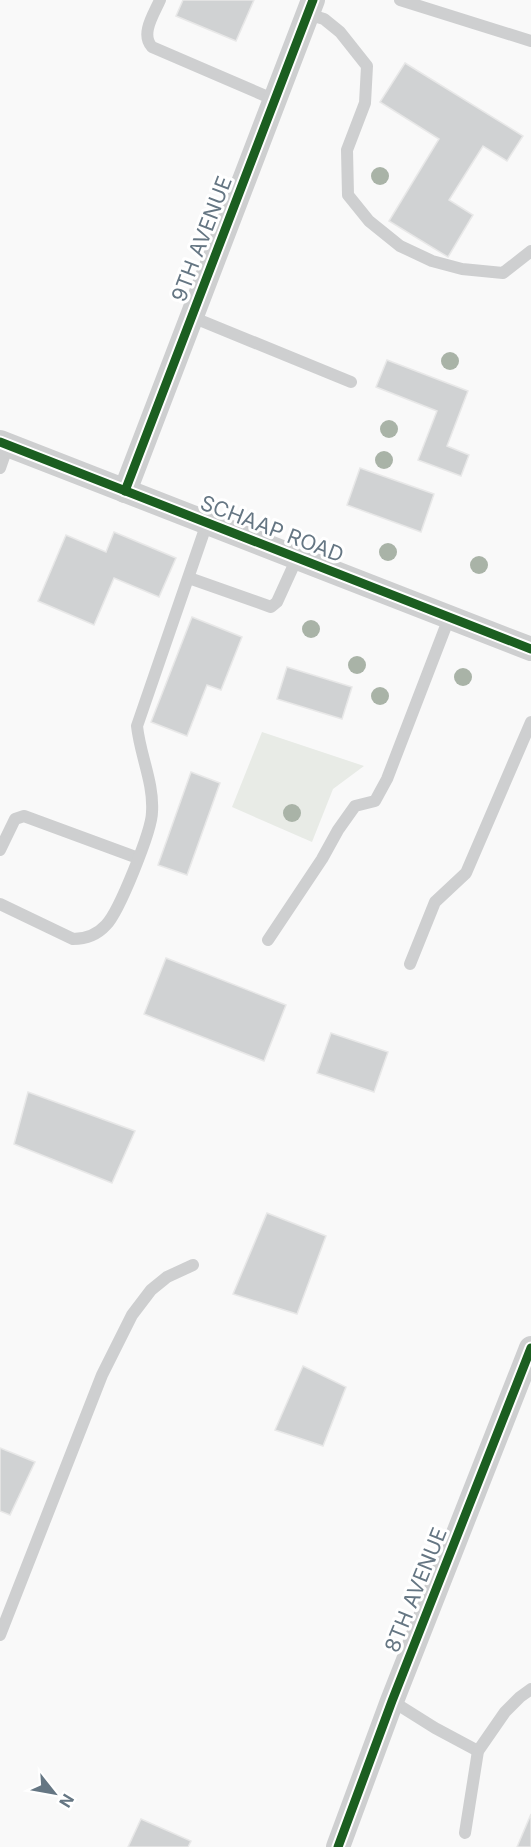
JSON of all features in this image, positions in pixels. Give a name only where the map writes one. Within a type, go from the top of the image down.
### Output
[{"type":"street","name":"9TH AVENUE","points":[[125,491],[310,7]]},
{"type":"street","name":"SCHAAP ROAD","points":[[4,444],[531,650]]},
{"type":"street","name":"8TH AVENUE","points":[[338,1847],[392,1701],[531,1348]]},
{"type":"lane","points":[[160,0],[147,32],[148,43],[152,47],[275,100]]},
{"type":"lane","points":[[400,0],[531,41]]},
{"type":"lane","points":[[310,7],[340,32],[367,66],[365,103],[347,150],[347,162],[348,195],[369,221],[400,246],[432,261],[462,270],[503,273],[531,251]]},
{"type":"lane","points":[[192,317],[351,382]]},
{"type":"lane","points":[[0,468],[4,444]]},
{"type":"lane","points":[[0,904],[74,939],[84,939],[104,928],[118,909],[152,814],[152,795],[139,746],[137,726],[207,523]]},
{"type":"lane","points":[[189,578],[271,607],[277,602],[297,558]]},
{"type":"lane","points":[[268,940],[322,859],[338,830],[356,807],[375,801],[387,779],[449,618]]},
{"type":"lane","points":[[410,964],[435,903],[466,873],[531,722]]},
{"type":"lane","points":[[0,850],[15,819],[24,816],[138,858]]},
{"type":"lane","points":[[0,1635],[102,1375],[132,1315],[151,1290],[167,1276],[193,1265]]},
{"type":"lane","points":[[465,1833],[478,1751],[506,1712],[531,1689]]},
{"type":"lane","points":[[392,1701],[478,1751]]},
{"type":"shaded area","points":[[262,732],[364,766],[333,789],[312,842],[232,807]]},
{"type":"building","points":[[183,0],[254,0],[236,41],[176,16]]},
{"type":"building","points":[[405,63],[523,136],[507,161],[483,146],[449,200],[473,215],[448,257],[389,221],[439,139],[380,102]]},
{"type":"building","points":[[387,360],[468,391],[447,446],[469,455],[461,476],[418,460],[437,411],[376,387]]},
{"type":"building","points":[[360,468],[434,494],[421,532],[347,505]]},
{"type":"building","points":[[114,532],[176,558],[159,597],[114,578],[94,625],[38,601],[66,535],[106,552]]},
{"type":"building","points":[[192,617],[242,637],[221,690],[207,685],[187,736],[151,722]]},
{"type":"building","points":[[287,667],[352,687],[342,719],[277,699]]},
{"type":"building","points":[[191,772],[220,783],[187,875],[158,865]]},
{"type":"building","points":[[166,958],[286,1005],[264,1061],[144,1014]]},
{"type":"building","points":[[331,1033],[388,1052],[374,1092],[317,1073]]},
{"type":"building","points":[[28,1092],[135,1131],[112,1183],[14,1144]]},
{"type":"building","points":[[267,1213],[326,1236],[297,1314],[233,1294]]},
{"type":"building","points":[[303,1366],[346,1387],[323,1446],[275,1430]]},
{"type":"building","points":[[0,1448],[35,1462],[10,1515],[0,1511]]},
{"type":"building","points":[[531,1814],[531,1847],[517,1847]]},
{"type":"building","points":[[141,1819],[191,1841],[188,1847],[128,1847]]},
{"type":"cycle path","points":[[125,491],[313,0]]},
{"type":"cycle path","points":[[0,442],[531,649]]},
{"type":"cycle path","points":[[338,1847],[392,1701],[531,1348]]}]
